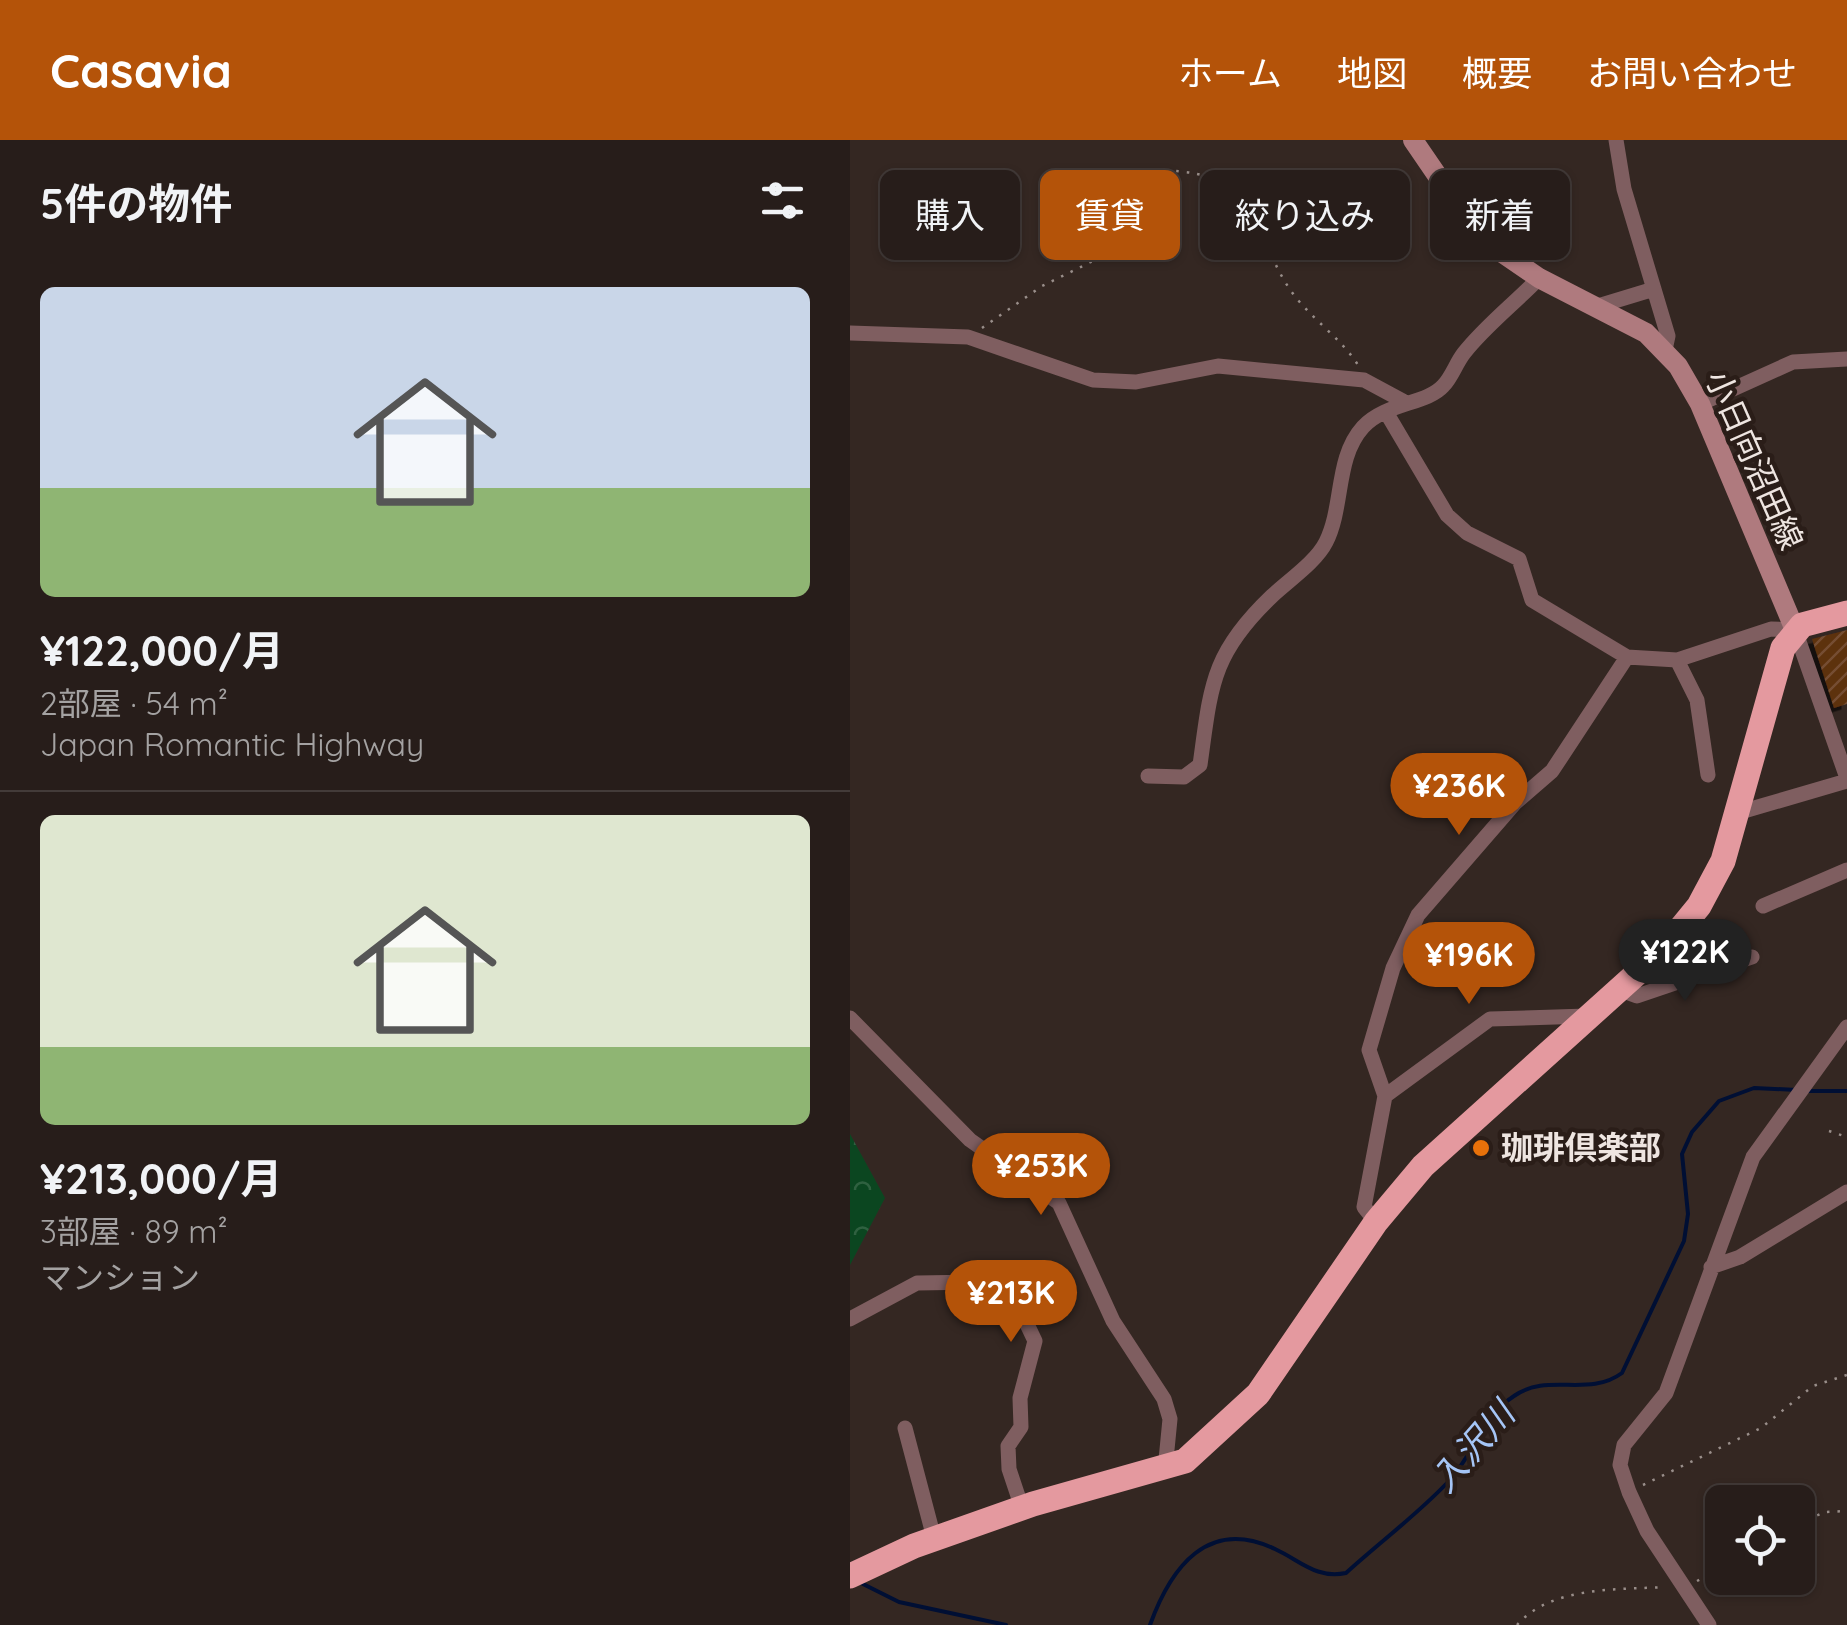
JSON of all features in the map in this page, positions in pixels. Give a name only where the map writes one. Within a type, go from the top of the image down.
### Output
[{"type":"highway","points":[[850,1576],[934,1538],[1022,1508],[1165,1470],[1206,1446],[1258,1394],[1376,1222],[1423,1166],[1662,950],[1699,906],[1724,861],[1778,664],[1795,630],[1847,613]]},
{"type":"main road","name":"小日向沼田線","points":[[1413,140],[1466,219],[1501,252],[1539,278],[1646,333],[1665,350],[1700,404],[1795,630]]},
{"type":"street","points":[[1616,140],[1624,189],[1668,336],[1665,350]]},
{"type":"street","points":[[1148,776],[1195,773],[1200,766],[1208,702],[1229,642],[1324,546],[1347,456],[1364,426],[1403,401],[1427,397],[1443,387],[1464,352],[1539,278]]},
{"type":"street","points":[[1598,306],[1654,289]]},
{"type":"street","points":[[850,333],[968,337],[1093,380],[1136,382],[1218,366],[1364,380],[1403,401]]},
{"type":"street","points":[[1700,404],[1793,362],[1847,360]]},
{"type":"street","points":[[1386,412],[1447,515],[1467,533],[1519,559],[1532,600],[1626,657],[1677,660],[1771,629],[1795,630],[1847,779],[1737,813]]},
{"type":"street","points":[[1376,1222],[1364,1207],[1385,1096],[1368,1050],[1394,968],[1418,915],[1516,803],[1552,771],[1626,657]]},
{"type":"street","points":[[1677,660],[1697,700],[1708,775]]},
{"type":"street","points":[[1763,906],[1847,870]]},
{"type":"street","points":[[1618,989],[1637,996],[1752,957]]},
{"type":"street","points":[[1385,1096],[1490,1019],[1587,1016]]},
{"type":"street","points":[[850,1018],[970,1140],[1059,1203],[1096,1291],[1164,1399],[1170,1420],[1165,1470]]},
{"type":"street","points":[[1709,1625],[1648,1530],[1629,1492],[1620,1464],[1624,1445],[1666,1393],[1753,1158],[1792,1098],[1847,1027]]},
{"type":"street","points":[[1711,1267],[1740,1257],[1847,1192]]},
{"type":"street","points":[[850,1319],[917,1284],[979,1282],[1004,1294],[1025,1320],[1034,1340],[1020,1398],[1022,1428],[1008,1446],[1009,1469],[1022,1508]]},
{"type":"street","points":[[906,1428],[934,1538]]},
{"type":"path","points":[[968,337],[1042,286],[1097,260],[1118,237],[1147,176],[1155,171],[1186,172],[1220,180],[1237,198],[1266,238],[1288,288],[1356,361],[1364,380]]},
{"type":"path","points":[[1830,1131],[1847,1137]]},
{"type":"path","points":[[1629,1492],[1761,1428],[1813,1386],[1847,1375]]},
{"type":"path","points":[[1815,1516],[1847,1511]]},
{"type":"path","points":[[1517,1625],[1532,1608],[1595,1590],[1687,1586],[1705,1577]]},
{"type":"green space","points":[[850,1134],[885,1198],[850,1265]]},
{"type":"building","points":[[1847,630],[1847,704],[1834,708],[1812,639]]},
{"type":"waterway","name":"入沢川","points":[[1150,1625],[1181,1567],[1195,1553],[1230,1539],[1275,1549],[1317,1571],[1346,1573],[1449,1481],[1494,1414],[1514,1396],[1540,1386],[1596,1384],[1622,1373],[1684,1241],[1688,1214],[1682,1154],[1692,1132],[1719,1101],[1754,1088],[1797,1090]]},
{"type":"waterway","name":"入沢川","points":[[1806,1091],[1847,1091]]},
{"type":"waterway","name":"入沢川","points":[[861,1583],[899,1602],[1006,1625]]},
{"type":"place","name":"珈琲倶楽部","points":[[1481,1148]]}]
